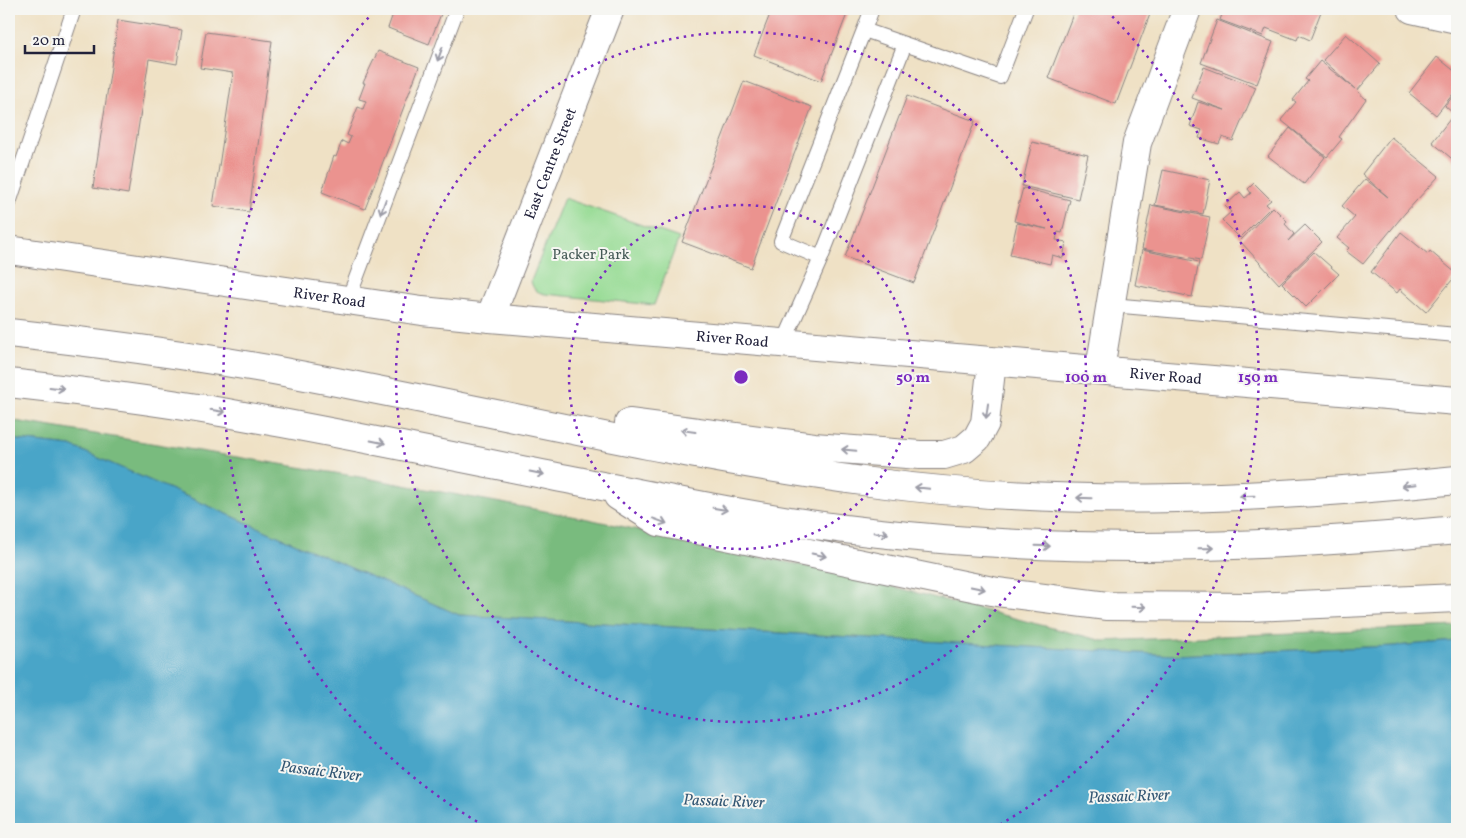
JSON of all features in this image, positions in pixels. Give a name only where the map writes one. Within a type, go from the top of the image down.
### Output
[{"type":"main road","name":"East Centre Street","points":[[490,318],[610,9]]},
{"type":"main road","points":[[1100,369],[1137,144],[1187,9]]},
{"type":"main road","points":[[1412,9],[1457,19]]},
{"type":"main road","name":"River Road","points":[[9,250],[348,300],[490,318],[992,362],[1100,369],[1413,399],[1457,401]]},
{"type":"main road","points":[[9,333],[174,354],[341,384],[709,457],[873,482],[955,491],[1075,497],[1205,498],[1306,493],[1457,480]]},
{"type":"main road","points":[[341,384],[752,440],[872,452],[944,455],[964,449],[977,438],[985,423],[992,362]]},
{"type":"main road","points":[[9,383],[86,392],[248,416],[709,507],[858,531],[951,541],[1036,546],[1206,548],[1291,544],[1457,530]]},
{"type":"main road","points":[[604,487],[658,522],[997,592],[1055,601],[1107,606],[1202,608],[1457,598]]},
{"type":"lane","points":[[9,203],[74,9]]},
{"type":"lane","points":[[348,300],[457,9]]},
{"type":"lane","points":[[821,258],[781,241],[872,9]]},
{"type":"lane","points":[[864,30],[1000,78],[1026,9]]},
{"type":"lane","points":[[783,344],[821,258],[905,44]]},
{"type":"lane","points":[[1111,305],[1457,335]]},
{"type":"green space","name":"Packer Park","points":[[564,198],[679,238],[654,305],[545,294],[534,289],[531,281]]},
{"type":"green space","points":[[9,420],[366,478],[588,519],[855,577],[1103,641],[1457,626],[1457,641],[1395,646],[1173,655],[459,615],[71,446],[9,439]]},
{"type":"water","name":"Passaic River","points":[[9,439],[71,446],[459,615],[1173,655],[1395,646],[1457,641],[1457,829],[9,829]]},
{"type":"building","points":[[389,9],[443,9],[429,44],[388,28],[394,11]]},
{"type":"building","points":[[772,9],[849,9],[821,81],[754,55]]},
{"type":"building","points":[[1075,9],[1152,9],[1116,104],[1048,78]]},
{"type":"building","points":[[1224,9],[1322,9],[1310,40],[1299,35],[1297,40],[1266,28],[1263,36],[1220,20]]},
{"type":"building","points":[[118,20],[182,30],[177,64],[149,59],[128,194],[93,188]]},
{"type":"building","points":[[1217,20],[1273,42],[1257,84],[1201,63]]},
{"type":"building","points":[[206,32],[272,41],[249,212],[213,206],[233,73],[200,68]]},
{"type":"building","points":[[1346,34],[1380,64],[1357,91],[1366,99],[1339,137],[1342,139],[1327,157],[1281,120],[1296,102],[1293,100],[1308,81],[1305,79],[1320,61],[1355,89],[1323,60]]},
{"type":"building","points":[[378,51],[419,67],[365,209],[322,192],[334,156],[336,157],[342,141],[348,144],[351,137],[347,135],[358,107],[363,109],[366,101],[359,99],[365,83],[363,83]]},
{"type":"building","points":[[1437,57],[1457,73],[1457,89],[1436,115],[1409,93]]},
{"type":"building","points":[[1204,67],[1256,87],[1233,141],[1222,137],[1219,144],[1199,138],[1202,130],[1190,126],[1198,102],[1225,110],[1192,98]]},
{"type":"building","points":[[744,81],[812,107],[751,268],[682,242]]},
{"type":"building","points":[[1457,91],[1457,163],[1432,142],[1454,114],[1445,106]]},
{"type":"building","points":[[907,96],[975,121],[914,283],[845,257]]},
{"type":"building","points":[[1290,128],[1325,157],[1304,184],[1268,156]]},
{"type":"building","points":[[1391,137],[1439,176],[1405,213],[1363,264],[1346,251],[1349,248],[1337,238],[1355,217],[1342,206],[1365,179],[1388,197],[1362,174]]},
{"type":"building","points":[[1032,142],[1088,155],[1078,199],[1022,186]]},
{"type":"building","points":[[1163,170],[1210,180],[1203,214],[1155,205]]},
{"type":"building","points":[[1254,183],[1271,200],[1266,204],[1270,208],[1240,238],[1222,220],[1231,212],[1225,206],[1240,192],[1245,198],[1251,193],[1248,189]]},
{"type":"building","points":[[1023,188],[1070,200],[1062,233],[1058,232],[1056,240],[1066,242],[1063,258],[1052,255],[1050,264],[1010,255],[1017,223],[1047,229],[1014,221]]},
{"type":"building","points":[[1151,205],[1210,217],[1201,260],[1142,249]]},
{"type":"building","points":[[1273,207],[1287,221],[1285,224],[1294,234],[1288,241],[1305,225],[1322,242],[1279,284],[1240,241]]},
{"type":"building","points":[[1401,232],[1428,254],[1430,251],[1457,274],[1426,312],[1400,289],[1397,293],[1371,272]]},
{"type":"building","points":[[1142,250],[1199,262],[1192,297],[1135,285]]},
{"type":"building","points":[[1314,252],[1339,274],[1306,307],[1282,283]]}]
